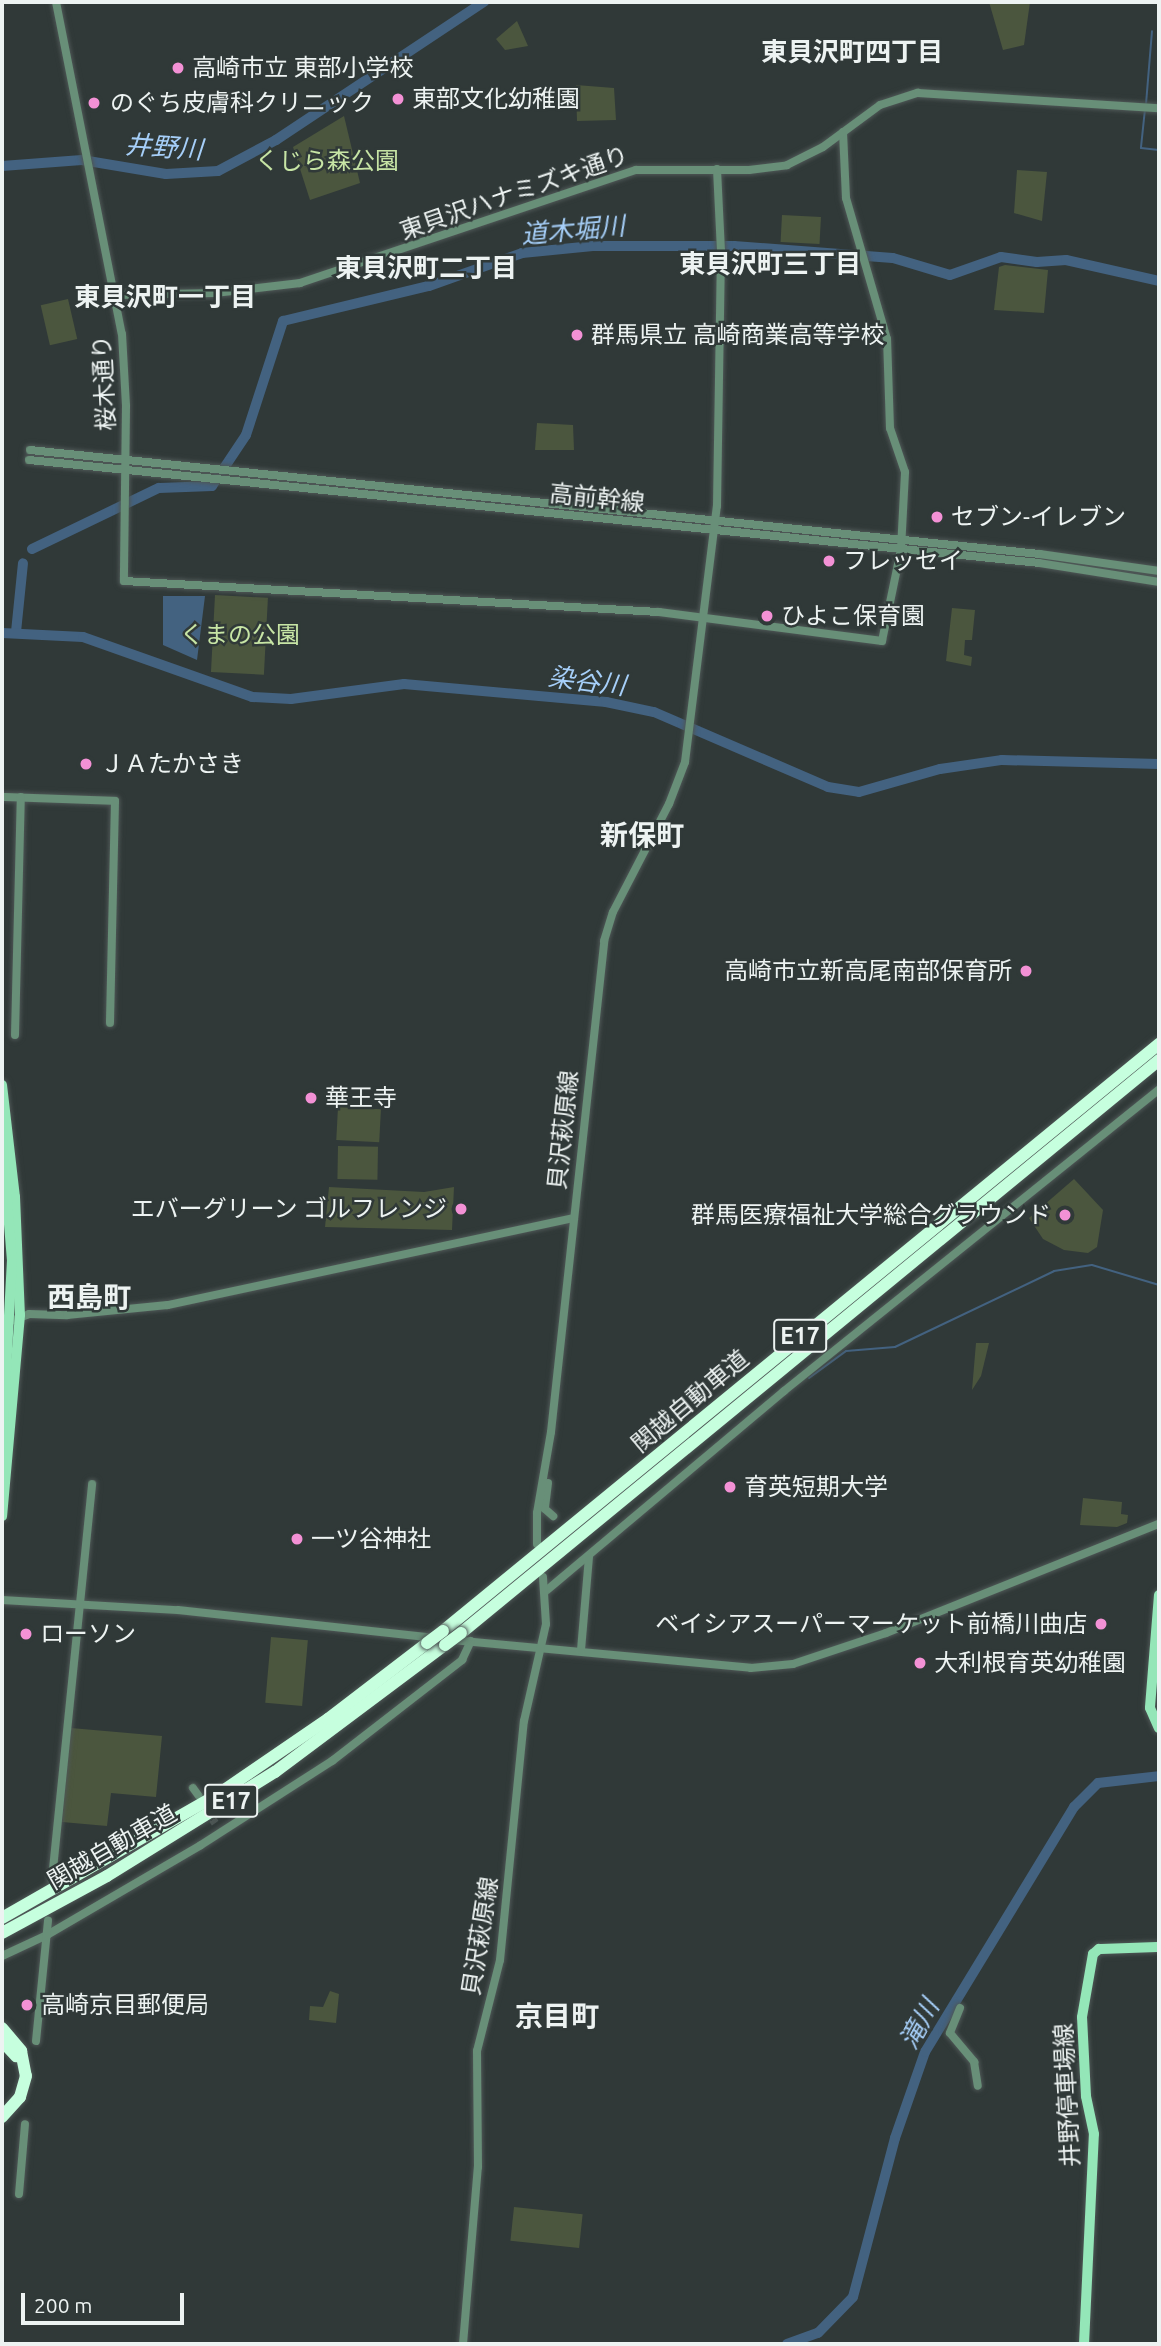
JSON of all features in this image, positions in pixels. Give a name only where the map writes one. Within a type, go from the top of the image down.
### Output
[{"type":"highway","name":"関越自動車道","points":[[2,1918],[217,1795],[328,1719],[443,1631],[1159,1044]]},
{"type":"highway","name":"関越自動車道","points":[[2,1933],[107,1876],[275,1772],[461,1633],[1159,1060]]},
{"type":"highway","points":[[2,2028],[21,2051],[26,2076],[20,2097],[2,2116]]},
{"type":"highway","points":[[2,2041],[14,2053],[20,2076],[16,2093],[2,2109]]},
{"type":"main road","points":[[2,1085],[15,1197],[15,1318],[2,1516]]},
{"type":"main road","points":[[2,1139],[15,1318],[2,1446]]},
{"type":"main road","points":[[1159,1595],[1150,1708],[1159,1728]]},
{"type":"main road","name":"井野停車場線","points":[[1084,2344],[1094,2134],[1086,2093],[1082,2017],[1093,1954],[1099,1949],[1159,1947]]},
{"type":"street","name":"桜木通り","points":[[56,2],[116,295],[126,406],[124,581],[704,616]]},
{"type":"street","name":"東貝沢ハナミズキ通り","points":[[116,295],[229,293],[300,283],[620,173],[648,168],[717,169],[787,165],[843,132],[880,105],[932,91],[1159,108]]},
{"type":"street","points":[[704,616],[882,640],[901,549],[905,472],[890,428],[889,348],[846,198],[843,132]]},
{"type":"street","name":"貝沢萩原線","points":[[537,1544],[537,1513],[548,1459],[604,941],[621,895],[669,804],[685,762],[716,520],[721,251],[717,169]]},
{"type":"street","name":"高前幹線","points":[[29,455],[715,531],[1039,563],[1159,582]]},
{"type":"street","name":"高前幹線","points":[[125,465],[902,539],[1159,571]]},
{"type":"street","points":[[2,797],[115,801],[110,1023]]},
{"type":"street","points":[[15,1035],[21,797]]},
{"type":"street","points":[[547,1590],[784,1391],[1159,1090]]},
{"type":"street","points":[[15,1318],[149,1308],[573,1218]]},
{"type":"street","points":[[548,1459],[545,1509],[553,1516]]},
{"type":"street","points":[[52,1879],[92,1484]]},
{"type":"street","points":[[2,1600],[81,1602],[751,1668],[793,1664],[886,1633],[1159,1524]]},
{"type":"street","points":[[580,1650],[589,1556]]},
{"type":"street","name":"貝沢萩原線","points":[[463,2344],[478,2167],[477,2050],[500,1959],[524,1721],[541,1646],[547,1590],[543,1577]]},
{"type":"street","points":[[2,1956],[47,1935],[221,1833],[378,1726],[462,1660],[471,1642]]},
{"type":"street","points":[[215,1823],[221,1833]]},
{"type":"street","points":[[36,2041],[48,1921]]},
{"type":"street","points":[[960,2008],[950,2034],[974,2062],[978,2086]]},
{"type":"street","points":[[19,2194],[25,2124]]},
{"type":"green space","points":[[989,2],[1030,2],[1024,45],[1003,50]]},
{"type":"green space","points":[[517,21],[528,46],[505,50],[496,39]]},
{"type":"green space","points":[[576,85],[614,88],[616,120],[577,121]]},
{"type":"green space","name":"くじら森公園","points":[[344,116],[360,183],[310,200],[293,147]]},
{"type":"green space","points":[[1017,170],[1047,172],[1042,221],[1014,213]]},
{"type":"green space","points":[[782,215],[821,217],[820,244],[781,242]]},
{"type":"green space","points":[[1005,265],[1048,270],[1044,313],[994,310],[999,267]]},
{"type":"green space","points":[[68,299],[77,339],[50,345],[41,305]]},
{"type":"green space","points":[[537,423],[573,425],[574,450],[535,450]]},
{"type":"green space","name":"くまの公園","points":[[215,595],[268,598],[264,675],[211,672]]},
{"type":"green space","points":[[952,608],[975,610],[972,640],[965,640],[964,655],[972,657],[971,666],[946,661]]},
{"type":"green space","points":[[338,1107],[381,1109],[379,1142],[336,1140]]},
{"type":"green space","points":[[338,1146],[378,1147],[377,1180],[337,1179]]},
{"type":"green space","points":[[1074,1179],[1103,1210],[1097,1247],[1088,1253],[1064,1250],[1043,1239],[1029,1218]]},
{"type":"green space","name":"エバーグリーン ゴルフレンジ","points":[[329,1187],[424,1192],[454,1187],[452,1230],[325,1227]]},
{"type":"green space","points":[[976,1343],[989,1343],[981,1376],[972,1390]]},
{"type":"green space","points":[[1083,1498],[1122,1502],[1121,1514],[1128,1515],[1127,1523],[1117,1527],[1080,1525]]},
{"type":"green space","points":[[271,1637],[308,1640],[302,1706],[265,1703]]},
{"type":"green space","points":[[71,1728],[162,1736],[156,1797],[111,1793],[107,1826],[62,1822]]},
{"type":"green space","points":[[330,1991],[339,1994],[336,2023],[309,2020],[310,2006],[323,2007]]},
{"type":"green space","points":[[514,2207],[583,2214],[579,2248],[510,2241]]},
{"type":"water","points":[[163,596],[205,596],[197,660],[163,645]]},
{"type":"waterway","name":"井野川","points":[[2,166],[82,160],[166,174],[218,171],[276,140],[484,2]]},
{"type":"waterway","points":[[1146,104],[1152,31]]},
{"type":"waterway","points":[[1145,109],[1141,148],[1159,150]]},
{"type":"waterway","name":"道木堀川","points":[[32,549],[159,488],[212,486],[246,435],[283,321],[429,286],[522,253],[593,246],[734,246],[893,258],[950,275],[1001,257],[1037,262],[1066,260],[1159,281]]},
{"type":"waterway","name":"道木堀川","points":[[16,632],[23,563]]},
{"type":"waterway","name":"染谷川","points":[[2,633],[83,637],[252,697],[291,699],[404,684],[606,702],[654,712],[828,787],[859,792],[940,769],[1002,760],[1159,764]]},
{"type":"waterway","points":[[809,1378],[846,1351],[895,1347],[1054,1271],[1092,1265],[1159,1285]]},
{"type":"waterway","name":"滝川","points":[[787,2344],[818,2333],[853,2297],[895,2138],[925,2052],[1074,1807],[1098,1783],[1159,1776]]},
{"type":"tunnel","points":[[206,1810],[215,1823]]},
{"type":"place","name":"高崎市立 東部小学校","points":[[178,68]]},
{"type":"place","name":"東部文化幼稚園","points":[[398,99]]},
{"type":"place","name":"のぐち皮膚科クリニック","points":[[94,103]]},
{"type":"place","name":"群馬県立 高崎商業高等学校","points":[[577,335]]},
{"type":"place","name":"セブン-イレブン","points":[[937,517]]},
{"type":"place","name":"フレッセイ","points":[[829,561]]},
{"type":"place","name":"ひよこ保育園","points":[[767,616]]},
{"type":"place","name":"ＪＡたかさき","points":[[86,764]]},
{"type":"place","name":"高崎市立新高尾南部保育所","points":[[1026,971]]},
{"type":"place","name":"華王寺","points":[[311,1098]]},
{"type":"place","name":"エバーグリーン ゴルフレンジ","points":[[461,1209]]},
{"type":"place","name":"群馬医療福祉大学総合グラウンド","points":[[1065,1215]]},
{"type":"place","name":"育英短期大学","points":[[730,1487]]},
{"type":"place","name":"一ツ谷神社","points":[[297,1539]]},
{"type":"place","name":"ベイシアスーパーマーケット前橋川曲店","points":[[1101,1624]]},
{"type":"place","name":"ローソン","points":[[26,1634]]},
{"type":"place","name":"大利根育英幼稚園","points":[[920,1663]]},
{"type":"place","name":"高崎京目郵便局","points":[[27,2005]]},
{"type":"district","name":"東貝沢町四丁目","points":[[852,52]]},
{"type":"district","name":"東貝沢町三丁目","points":[[770,264]]},
{"type":"district","name":"東貝沢町二丁目","points":[[426,268]]},
{"type":"district","name":"東貝沢町一丁目","points":[[165,297]]},
{"type":"district","name":"新保町","points":[[642,835]]},
{"type":"district","name":"西島町","points":[[89,1297]]},
{"type":"district","name":"京目町","points":[[557,2016]]}]
